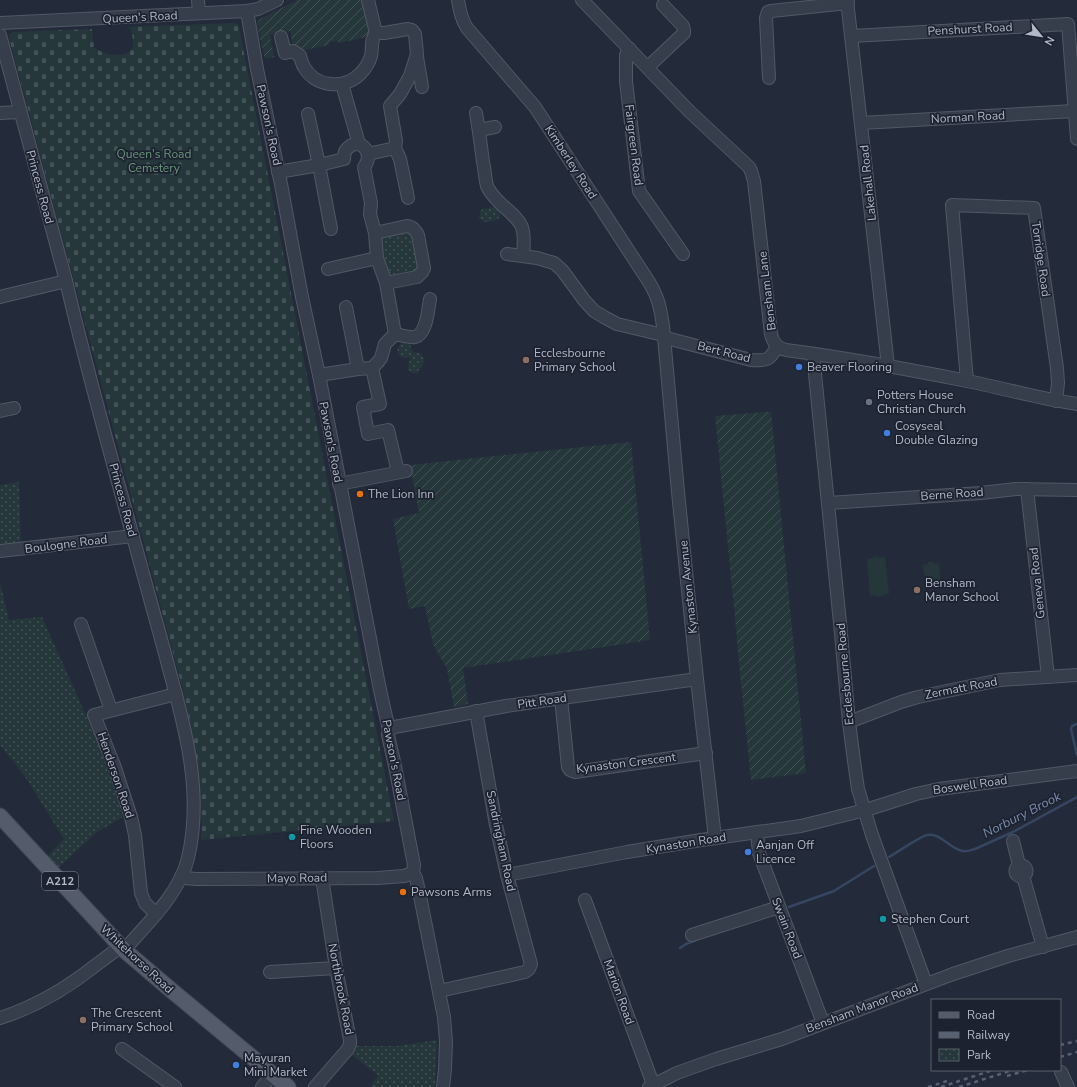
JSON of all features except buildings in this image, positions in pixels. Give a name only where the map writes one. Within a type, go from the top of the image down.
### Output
[{"type":"main road","name":"Whitehorse Road","points":[[0,816],[122,948],[288,1087]]},
{"type":"street","points":[[198,0],[199,14]]},
{"type":"street","name":"Queen's Road","points":[[0,24],[247,11],[258,9],[277,0]]},
{"type":"street","points":[[281,37],[284,53],[293,51],[300,56],[303,67],[315,79],[337,85],[353,80],[367,66],[371,55],[372,40],[376,33],[368,0]]},
{"type":"street","name":"Kimberley Road","points":[[458,0],[461,17],[467,28],[535,107],[655,292],[661,310],[664,337]]},
{"type":"street","name":"Bensham Lane","points":[[582,0],[690,112],[751,171],[754,181],[772,334],[774,341],[778,346],[784,349],[888,366],[1077,404]]},
{"type":"street","points":[[769,78],[766,18],[768,12],[848,1]]},
{"type":"street","name":"Lakehall Road","points":[[848,1],[888,366]]},
{"type":"street","points":[[648,67],[684,33],[683,26],[663,5]]},
{"type":"street","name":"Pawson's Road","points":[[247,11],[300,289],[319,376],[339,484],[389,730],[388,735],[414,865],[413,873],[419,890],[439,991]]},
{"type":"street","name":"Penshurst Road","points":[[852,36],[1068,24],[1077,139]]},
{"type":"street","points":[[376,33],[408,29],[412,30],[415,34],[422,87]]},
{"type":"street","name":"Princess Road","points":[[0,35],[187,738],[194,816],[193,837],[188,860],[181,877],[156,914],[122,948],[77,980],[28,1008],[0,1018]]},
{"type":"street","name":"Fairgreen Road","points":[[630,49],[626,55],[626,81],[639,191],[683,254]]},
{"type":"street","points":[[408,198],[400,159],[395,148],[396,141],[390,106],[400,94],[410,76],[417,54]]},
{"type":"street","points":[[342,84],[359,144]]},
{"type":"street","name":"Norman Road","points":[[861,123],[1075,111]]},
{"type":"street","points":[[0,114],[20,112]]},
{"type":"street","points":[[476,113],[486,184],[494,198],[520,222],[524,233],[523,255]]},
{"type":"street","points":[[308,114],[331,229]]},
{"type":"street","points":[[479,130],[495,127]]},
{"type":"street","points":[[278,172],[344,159],[345,152],[350,145],[359,144],[365,148],[368,154],[368,162],[364,167],[371,203],[370,214],[375,233],[377,258],[386,283],[395,334]]},
{"type":"street","points":[[368,154],[395,148]]},
{"type":"street","name":"Torridge Road","points":[[967,381],[952,204],[1034,208],[1057,368],[1058,382],[1056,401]]},
{"type":"street","points":[[375,233],[407,226],[416,230],[418,235],[424,268],[423,270],[417,277],[386,283]]},
{"type":"street","points":[[507,254],[523,255],[544,260],[558,266],[594,311],[617,324],[658,334],[664,337]]},
{"type":"street","points":[[328,269],[377,258]]},
{"type":"street","points":[[0,298],[66,281]]},
{"type":"street","points":[[395,334],[409,337],[415,337],[420,334],[423,330],[430,299]]},
{"type":"street","points":[[346,307],[358,369]]},
{"type":"street","points":[[319,376],[372,368],[381,358],[385,344],[395,334]]},
{"type":"street","name":"Bert Road","points":[[664,337],[733,356],[754,360],[769,359],[778,346]]},
{"type":"street","name":"Kynaston Avenue","points":[[664,337],[697,679],[715,838]]},
{"type":"street","name":"Ecclesbourne Road","points":[[813,354],[849,722],[858,789],[872,835],[926,984]]},
{"type":"street","points":[[339,484],[402,471],[388,430],[368,434],[363,407],[380,404],[372,368]]},
{"type":"street","points":[[0,411],[14,408]]},
{"type":"street","name":"Berne Road","points":[[828,502],[1027,489],[1077,490]]},
{"type":"street","name":"Geneva Road","points":[[1027,489],[1048,677]]},
{"type":"street","name":"Boulogne Road","points":[[0,552],[133,536]]},
{"type":"street","points":[[81,624],[111,710]]},
{"type":"street","name":"Zermatt Road","points":[[849,722],[918,697],[1000,680],[1077,675]]},
{"type":"street","name":"Pitt Road","points":[[389,730],[394,727],[476,711],[697,679]]},
{"type":"street","name":"Henderson Road","points":[[156,914],[142,898],[139,885],[135,836],[131,817],[114,765],[94,715],[176,694]]},
{"type":"street","name":"Kynaston Crescent","points":[[561,698],[568,767],[572,772],[706,753]]},
{"type":"street","name":"Sandringham Road","points":[[439,991],[524,972],[529,969],[531,964],[507,875],[496,825],[476,711]]},
{"type":"street","name":"Boswell Road","points":[[864,810],[928,791],[1077,771]]},
{"type":"street","name":"Kynaston Road","points":[[507,875],[627,852],[807,824],[864,810]]},
{"type":"street","name":"Swain Road","points":[[757,832],[759,852],[823,1023]]},
{"type":"street","points":[[1013,842],[1043,947]]},
{"type":"street","name":"Mayo Road","points":[[181,877],[196,879],[392,878],[410,875],[413,873]]},
{"type":"street","name":"Northbrook Road","points":[[315,1087],[350,1044],[322,878]]},
{"type":"street","name":"Marion Road","points":[[585,900],[651,1086]]},
{"type":"street","points":[[692,934],[779,907]]},
{"type":"street","name":"Bensham Manor Road","points":[[651,1086],[688,1069],[775,1041],[926,984],[975,967],[1077,937]]},
{"type":"street","points":[[276,969],[336,968]]},
{"type":"street","points":[[439,991],[444,1017],[446,1041],[444,1087]]},
{"type":"street","points":[[122,1049],[175,1087]]},
{"type":"street","points":[[1061,1072],[1068,1087]]},
{"type":"street","points":[[262,1087],[273,1074]]},
{"type":"green space","points":[[297,0],[363,0],[370,28],[367,37],[339,43],[338,41],[329,42],[329,45],[300,51],[293,47],[290,31],[270,35],[274,57],[265,59],[257,25],[258,22],[260,19]]},
{"type":"green space","name":"Queen's Road Cemetery","points":[[234,23],[239,27],[394,821],[201,840],[202,821],[200,783],[191,727],[183,690],[9,38],[10,34],[13,32],[92,29],[94,48],[109,54],[119,55],[128,53],[133,46],[132,33],[128,27]]},
{"type":"green space","points":[[493,207],[499,211],[501,216],[500,218],[485,222],[483,222],[480,218],[479,219],[480,211]]},
{"type":"green space","points":[[411,229],[421,265],[417,274],[390,277],[382,256],[380,245],[381,239],[384,234]]},
{"type":"green space","points":[[402,343],[407,343],[410,345],[413,352],[423,356],[424,362],[417,373],[412,373],[408,369],[410,358],[403,358],[398,353],[399,347]]},
{"type":"green space","points":[[771,412],[806,773],[751,780],[715,416]]},
{"type":"green space","points":[[631,442],[650,640],[463,668],[468,704],[454,707],[447,669],[433,644],[425,606],[409,609],[393,519],[419,513],[410,465]]},
{"type":"green space","points":[[19,482],[21,542],[0,544],[0,485]]},
{"type":"green space","points":[[879,556],[879,558],[885,557],[889,594],[877,597],[876,595],[870,596],[867,559]]},
{"type":"green space","points":[[928,562],[934,562],[934,564],[939,563],[941,585],[936,585],[936,587],[931,588],[930,586],[926,587],[923,565],[928,564]]},
{"type":"green space","points":[[0,583],[9,620],[42,617],[108,767],[123,817],[97,832],[58,868],[48,856],[64,839],[26,778],[0,745]]},
{"type":"green space","points":[[437,1040],[435,1087],[371,1087],[378,1075],[352,1055],[356,1046],[398,1046]]},
{"type":"waterway","name":"Norbury Brook","points":[[1077,724],[1072,726],[1071,729],[1077,755]]},
{"type":"waterway","name":"Norbury Brook","points":[[889,857],[914,841],[927,835],[937,836],[958,850],[966,851],[975,849],[1013,832],[1077,797]]},
{"type":"waterway","name":"Norbury Brook","points":[[789,907],[834,891],[874,866]]},
{"type":"waterway","name":"Norbury Brook","points":[[680,948],[696,940]]},
{"type":"railway","points":[[1061,1045],[1077,1041]]},
{"type":"railway","points":[[1061,1057],[1077,1052]]},
{"type":"railway","points":[[941,1087],[990,1071]]},
{"type":"railway","points":[[959,1087],[1010,1071]]},
{"type":"railway","points":[[1007,1076],[1024,1071]]},
{"type":"railway","points":[[928,1087],[947,1081]]},
{"type":"place","name":"Ecclesbourne Primary School","points":[[526,360]]},
{"type":"place","name":"Beaver Flooring","points":[[799,367]]},
{"type":"place","name":"Potters House Christian Church","points":[[869,402]]},
{"type":"place","name":"Cosyseal Double Glazing","points":[[887,433]]},
{"type":"place","name":"The Lion Inn","points":[[360,494]]},
{"type":"place","name":"Bensham Manor School","points":[[917,590]]},
{"type":"place","name":"Fine Wooden Floors","points":[[292,837]]},
{"type":"place","name":"Aanjan Off Licence","points":[[748,852]]},
{"type":"place","name":"Pawsons Arms","points":[[403,892]]},
{"type":"place","name":"Stephen Court","points":[[883,919]]},
{"type":"place","name":"The Crescent Primary School","points":[[83,1020]]},
{"type":"place","name":"Mayuran Mini Market","points":[[236,1065]]}]
